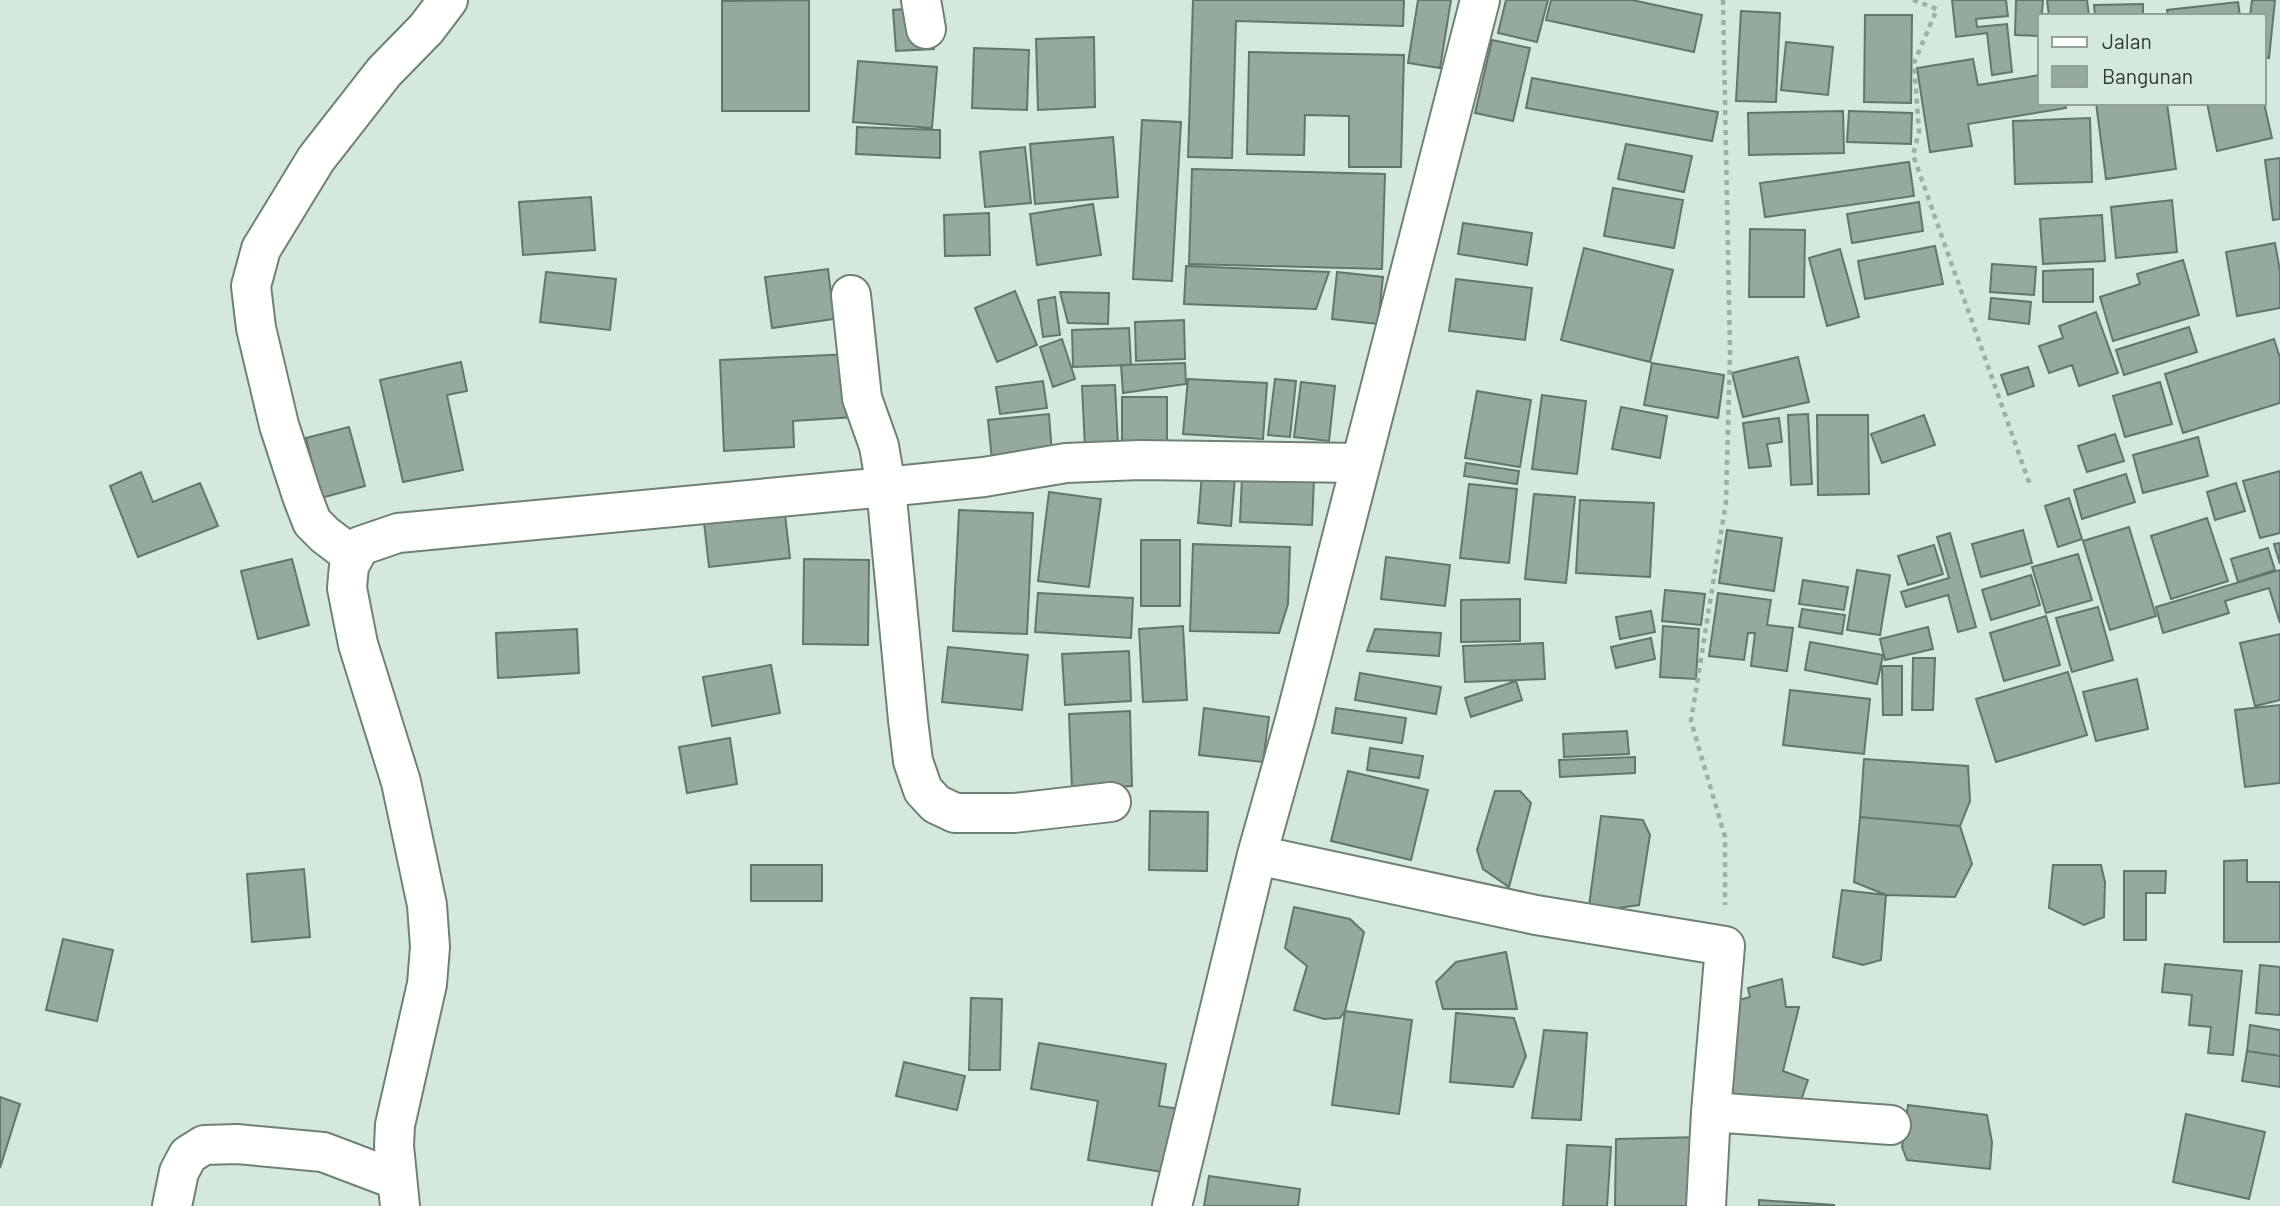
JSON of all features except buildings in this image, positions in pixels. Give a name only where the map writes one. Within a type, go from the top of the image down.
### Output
[{"type":"street","points":[[354,556],[312,522],[276,412],[256,328],[251,286],[261,249],[316,159],[384,72],[426,29],[448,0]]},
{"type":"street","points":[[1172,1206],[1257,855],[1295,720],[1480,0]]},
{"type":"street","points":[[851,295],[862,398],[879,446],[886,487],[913,761],[923,790],[936,804],[955,813],[1014,813],[1111,802]]},
{"type":"street","points":[[398,1193],[395,1125],[427,984],[430,947],[427,905],[401,782],[358,644],[347,588],[349,566],[360,546],[398,533],[984,477],[1066,463],[1140,460],[1360,463]]},
{"type":"street","points":[[1257,855],[1536,915],[1724,946],[1706,1206]]},
{"type":"street","points":[[1711,1112],[1891,1125]]},
{"type":"street","points":[[172,1206],[179,1172],[188,1155],[204,1145],[237,1144],[323,1152],[398,1193]]},
{"type":"path","points":[[1723,0],[1730,352],[1726,502],[1691,721],[1725,837],[1724,946]]},
{"type":"path","points":[[1913,0],[1937,9],[1914,63],[1919,132],[1913,155],[2030,485]]}]
